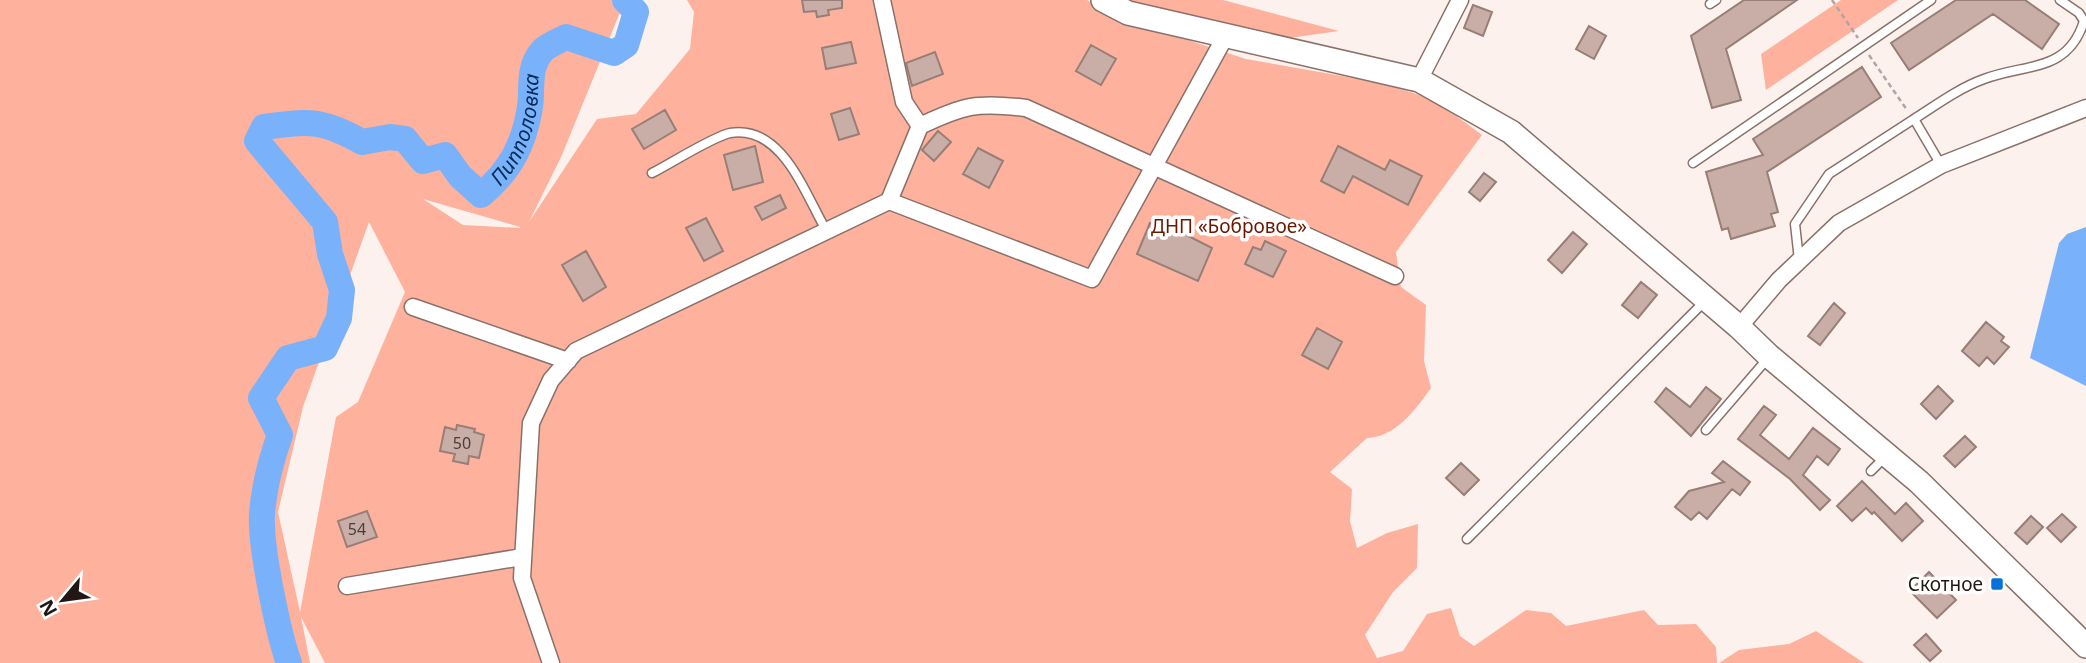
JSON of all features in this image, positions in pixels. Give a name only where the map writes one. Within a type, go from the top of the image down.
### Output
[{"type":"main road","points":[[1103,0],[1128,13],[1419,80],[1511,132],[1739,327],[1769,356],[1888,453],[2086,646]]},
{"type":"street","points":[[882,0],[904,102],[920,126]]},
{"type":"street","points":[[1419,80],[1461,0]]},
{"type":"street","points":[[890,201],[1092,279],[1225,37]]},
{"type":"street","points":[[551,663],[522,578],[522,557],[531,423],[551,380],[576,351],[890,201],[920,126],[956,108],[985,103],[1026,108],[1395,276]]},
{"type":"street","points":[[1739,327],[1799,260],[1839,223],[1941,165],[2086,108]]},
{"type":"street","points":[[413,307],[568,361]]},
{"type":"street","points":[[347,586],[522,557]]},
{"type":"lane","points":[[1693,163],[1931,0]]},
{"type":"lane","points":[[1799,260],[1795,224],[1829,174],[1914,119],[1985,78],[2064,56],[2078,40],[2084,21],[2060,0]]},
{"type":"lane","points":[[1914,119],[1941,165]]},
{"type":"lane","points":[[652,173],[729,133],[759,135],[779,148],[826,230]]},
{"type":"lane","points":[[1467,539],[1707,300]]},
{"type":"lane","points":[[1706,430],[1769,356]]},
{"type":"lane","points":[[1871,471],[1888,453]]},
{"type":"path","points":[[1832,0],[1914,119]]},
{"type":"green space","name":"ДНП «Бобровое»","points":[[0,0],[625,0],[562,155],[529,222],[597,119],[636,114],[690,49],[694,12],[687,0],[1087,0],[1124,19],[1246,59],[1382,83],[1435,100],[1482,135],[1396,252],[1401,287],[1426,305],[1424,361],[1431,388],[1396,428],[1367,438],[1330,472],[1352,489],[1350,521],[1357,548],[1387,533],[1418,524],[1417,568],[1393,592],[1365,635],[1377,658],[1403,651],[1427,614],[1451,608],[1460,636],[1474,646],[1526,610],[1551,613],[1566,626],[1644,610],[1658,625],[1696,624],[1716,647],[1717,663],[325,663],[301,617],[310,663],[0,663]],"holes":[[[423,199],[520,227],[520,228],[463,225]],[[369,222],[405,292],[358,402],[336,417],[300,612],[278,512],[303,407]]]},
{"type":"green space","points":[[1121,0],[1223,0],[1339,31],[1275,40]]},
{"type":"green space","points":[[1841,0],[1898,0],[1766,90],[1761,54]]},
{"type":"green space","points":[[1816,631],[1864,663],[1719,663],[1739,650],[1789,644]]},
{"type":"water","points":[[2086,227],[2086,386],[2030,358],[2059,243],[2067,234]]},
{"type":"building","points":[[802,0],[842,0],[842,8],[828,10],[829,15],[817,17],[816,11],[804,12]]},
{"type":"building","points":[[1744,0],[1797,0],[1726,49],[1741,100],[1712,108],[1691,36]]},
{"type":"building","points":[[1956,0],[2025,0],[2059,24],[2042,49],[1993,14],[1909,70],[1891,43]]},
{"type":"building","points":[[1473,5],[1492,12],[1483,36],[1464,28]]},
{"type":"building","points":[[1589,26],[1606,36],[1594,59],[1576,49]]},
{"type":"building","points":[[851,42],[856,63],[826,69],[822,48]]},
{"type":"building","points":[[1091,45],[1116,59],[1101,85],[1076,71]]},
{"type":"building","points":[[935,52],[943,74],[912,86],[906,63]]},
{"type":"building","points":[[1862,67],[1881,97],[1767,172],[1778,212],[1771,214],[1775,226],[1731,239],[1728,228],[1722,230],[1706,172],[1763,155],[1753,139]]},
{"type":"building","points":[[850,108],[859,134],[839,140],[831,114]]},
{"type":"building","points":[[665,110],[676,130],[644,149],[632,129]]},
{"type":"building","points":[[938,131],[951,142],[934,161],[922,150]]},
{"type":"building","points":[[755,146],[763,182],[733,190],[724,155]]},
{"type":"building","points":[[1338,146],[1385,170],[1390,160],[1422,176],[1408,205],[1353,176],[1344,193],[1321,181]]},
{"type":"building","points":[[978,148],[1003,161],[989,188],[963,174]]},
{"type":"building","points":[[1484,173],[1496,182],[1480,201],[1469,192]]},
{"type":"building","points":[[780,195],[786,208],[762,220],[755,207]]},
{"type":"building","points":[[706,218],[723,251],[704,261],[686,228]]},
{"type":"building","points":[[1157,220],[1212,248],[1198,281],[1137,254],[1150,223],[1155,224]]},
{"type":"building","points":[[1573,232],[1587,244],[1562,273],[1548,260]]},
{"type":"building","points":[[1265,241],[1286,251],[1273,277],[1245,264],[1253,247],[1261,250]]},
{"type":"building","points":[[586,251],[606,287],[583,301],[562,265]]},
{"type":"building","points":[[1641,282],[1657,295],[1638,318],[1622,305]]},
{"type":"building","points":[[1834,303],[1845,313],[1820,345],[1808,336]]},
{"type":"building","points":[[1986,322],[2004,337],[2001,341],[2009,347],[1994,364],[1987,357],[1979,366],[1962,351]]},
{"type":"building","points":[[1317,328],[1342,342],[1328,369],[1302,355]]},
{"type":"building","points":[[1938,386],[1953,401],[1936,419],[1921,404]]},
{"type":"building","points":[[1706,387],[1721,399],[1691,436],[1655,402],[1666,388],[1690,407]]},
{"type":"building","points":[[1764,406],[1776,415],[1760,435],[1789,459],[1813,428],[1840,449],[1828,465],[1817,456],[1803,475],[1830,500],[1820,510],[1790,479],[1738,439]]},
{"type":"building","points":[[457,425],[475,429],[474,432],[484,435],[479,458],[469,456],[468,464],[453,461],[455,454],[440,451],[445,427],[456,430]]},
{"type":"building","points":[[1965,436],[1976,447],[1955,467],[1944,456]]},
{"type":"building","points":[[1723,461],[1750,482],[1740,495],[1732,489],[1707,519],[1699,512],[1691,520],[1675,507],[1689,491],[1724,482],[1712,473]]},
{"type":"building","points":[[1461,463],[1479,480],[1464,495],[1446,478]]},
{"type":"building","points":[[1862,481],[1895,514],[1906,503],[1923,521],[1902,541],[1874,512],[1872,514],[1866,508],[1852,521],[1837,506]]},
{"type":"building","points":[[367,511],[377,537],[347,547],[338,521]]},
{"type":"building","points":[[2062,514],[2076,527],[2061,542],[2047,528]]},
{"type":"building","points":[[2031,516],[2043,527],[2027,544],[2015,533]]},
{"type":"building","points":[[1929,572],[1956,600],[1937,618],[1910,591]]},
{"type":"building","points":[[1926,634],[1941,651],[1930,661],[1914,645]]},
{"type":"waterway","name":"Пипполовка","points":[[289,663],[271,589],[262,528],[266,484],[280,435],[261,398],[288,358],[325,348],[339,318],[342,290],[330,254],[325,222],[257,141],[264,127],[304,123],[336,129],[362,142],[390,137],[405,139],[423,161],[445,155],[460,176],[481,195],[508,167],[520,145],[530,107],[533,71],[538,57],[545,48],[566,37],[614,53],[626,45],[636,12],[625,0]]},
{"type":"place","name":"Скотное","points":[[1997,584]]}]
